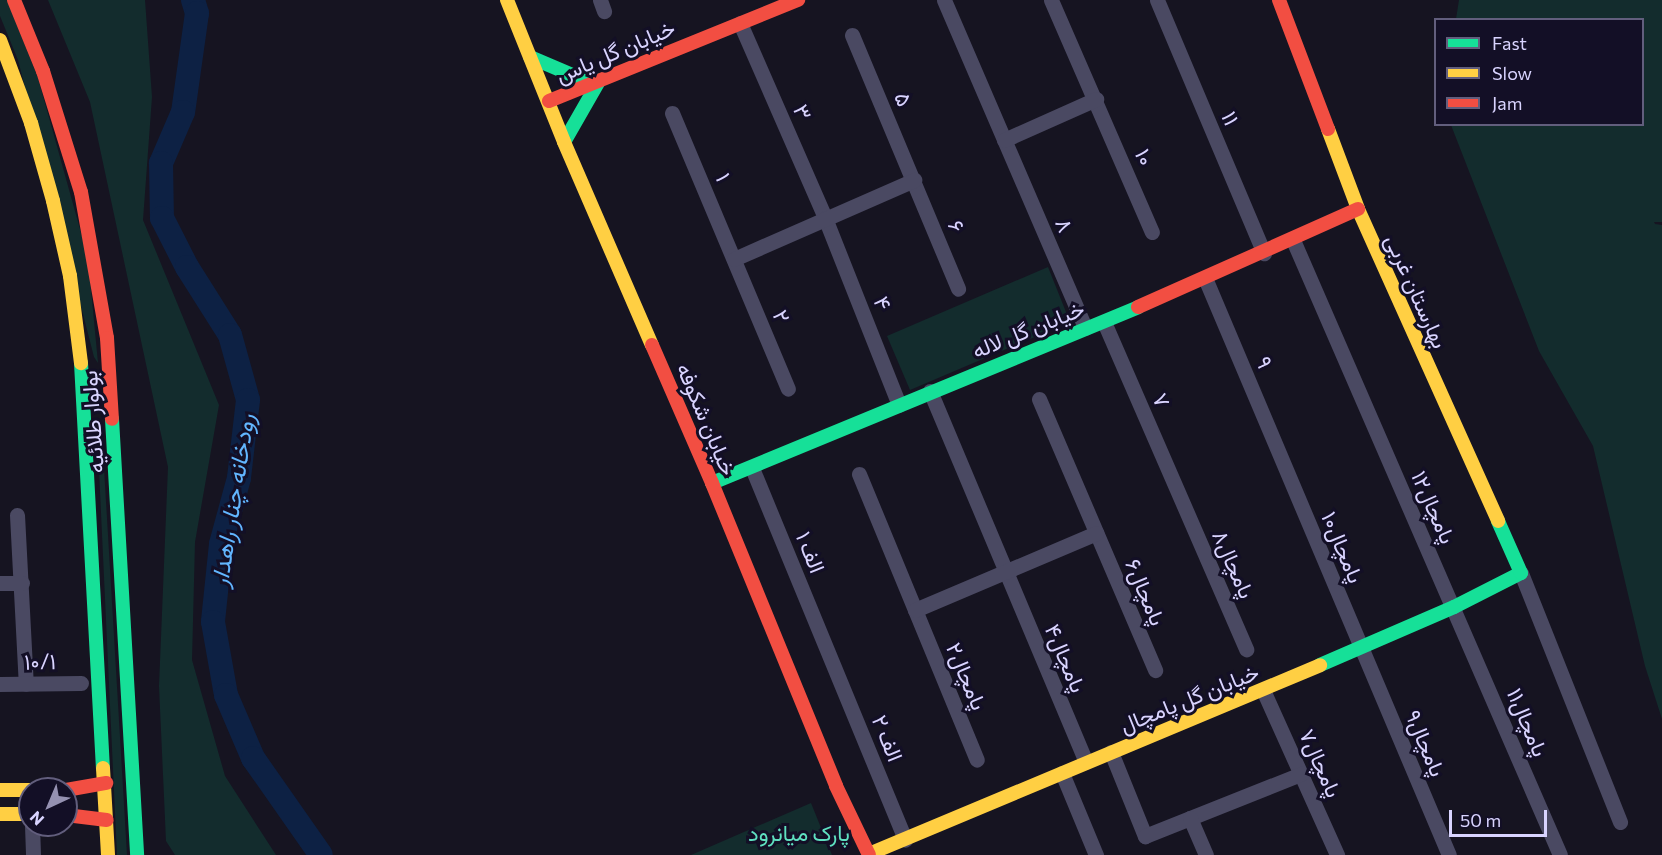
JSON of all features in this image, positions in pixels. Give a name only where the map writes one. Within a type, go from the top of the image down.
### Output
[{"type":"main road","name":"بولوار طلائیه","points":[[14,0],[43,71],[81,192],[107,338],[116,449],[137,855]]},
{"type":"main road","name":"خیابان شکوفه","points":[[507,0],[564,142],[712,483],[836,786],[869,854]]},
{"type":"main road","name":"خیابان گل یاس","points":[[549,101],[798,0]]},
{"type":"main road","name":"بهارستان غربی","points":[[1279,0],[1358,209],[1521,573]]},
{"type":"main road","name":"بهارستان غربی","points":[[1284,0],[1288,21]]},
{"type":"main road","name":"بولوار طلائیه","points":[[0,40],[17,82],[50,190],[70,276],[80,343],[88,449],[108,855]]},
{"type":"main road","points":[[530,57],[577,77],[599,81],[564,142]]},
{"type":"main road","points":[[0,72],[17,82]]},
{"type":"main road","name":"خیابان گل لاله","points":[[712,483],[752,468],[930,390],[1104,322],[1293,240],[1358,209]]},
{"type":"main road","points":[[88,449],[116,449]]},
{"type":"main road","name":"خیابان گل پامچال","points":[[869,854],[1361,648],[1454,607],[1521,573]]},
{"type":"main road","points":[[78,789],[106,783]]},
{"type":"main road","points":[[0,790],[18,790]]},
{"type":"main road","points":[[78,795],[87,802],[78,810]]},
{"type":"main road","points":[[0,814],[18,814]]},
{"type":"main road","points":[[78,816],[107,820]]},
{"type":"street","points":[[944,0],[1004,140],[1096,99],[1051,0]]},
{"type":"street","name":"۱۱","points":[[1157,0],[1264,252]]},
{"type":"street","name":"۳","points":[[740,23],[825,218]]},
{"type":"street","name":"۵","points":[[852,35],[914,180]]},
{"type":"street","name":"۱۰","points":[[1096,99],[1152,232]]},
{"type":"street","name":"۱","points":[[672,113],[734,260]]},
{"type":"street","name":"۸","points":[[1004,140],[1085,328]]},
{"type":"street","points":[[734,260],[914,180]]},
{"type":"street","name":"۶","points":[[914,180],[958,289]]},
{"type":"street","name":"۴","points":[[825,218],[899,405]]},
{"type":"street","name":"پامچال۱۲","points":[[1293,240],[1372,425],[1454,607]]},
{"type":"street","name":"۲","points":[[734,260],[788,389]]},
{"type":"street","name":"۹","points":[[1206,278],[1283,463]]},
{"type":"street","name":"۷","points":[[1104,322],[1180,497]]},
{"type":"street","points":[[930,390],[1005,572]]},
{"type":"street","points":[[859,474],[915,610],[1096,533],[1039,399]]},
{"type":"street","name":"پامچال۱۰","points":[[1283,463],[1361,648]]},
{"type":"street","name":"۱ الف","points":[[752,468],[829,654]]},
{"type":"street","name":"پامچال۸","points":[[1180,497],[1246,649]]},
{"type":"street","points":[[17,515],[26,684]]},
{"type":"street","name":"پامچال۶","points":[[1096,533],[1155,670]]},
{"type":"street","name":"پامچال۴","points":[[1005,572],[1086,762]]},
{"type":"street","points":[[1521,573],[1620,822]]},
{"type":"street","points":[[0,583],[22,583]]},
{"type":"street","name":"پامچال۱۱","points":[[1454,607],[1560,855]]},
{"type":"street","name":"پامچال۲","points":[[915,610],[977,760]]},
{"type":"street","name":"پامچال۹","points":[[1361,648],[1449,855]]},
{"type":"street","name":"۲ الف","points":[[829,654],[905,840]]},
{"type":"street","name":"۱۰/۱","points":[[0,684],[81,683]]},
{"type":"street","name":"پامچال۷","points":[[1263,690],[1337,855]]},
{"type":"street","points":[[1111,752],[1145,836],[1301,774]]},
{"type":"street","points":[[1062,773],[1096,855]]},
{"type":"street","points":[[1190,818],[1206,855]]},
{"type":"street","points":[[32,837],[33,855]]},
{"type":"green space","points":[[0,0],[7,0],[38,78],[88,258],[98,363],[94,357],[18,60],[0,16]]},
{"type":"green space","points":[[48,0],[145,0],[152,97],[143,220],[219,405],[195,542],[192,660],[225,776],[276,855],[175,855],[166,841],[159,686],[168,467],[90,102]]},
{"type":"green space","points":[[1459,0],[1662,0],[1662,222],[1654,222],[1662,225],[1662,719],[1645,666],[1593,446],[1539,351],[1451,126],[1644,126],[1644,18],[1456,18]]},
{"type":"green space","points":[[1048,267],[1070,322],[910,390],[887,336]]},
{"type":"green space","points":[[101,466],[104,468],[127,855],[117,855],[99,470]]},
{"type":"green space","name":"پارک میانرود","points":[[811,803],[832,855],[691,855]]},
{"type":"waterway","name":"رودخانه چنار راهدار","points":[[193,0],[197,13],[183,112],[161,163],[162,218],[187,267],[230,335],[248,400],[239,478],[221,544],[213,622],[226,695],[253,758],[321,855]]},
{"type":"traffic: fast","points":[[530,57],[577,77],[599,81],[564,142]]},
{"type":"traffic: fast","points":[[712,483],[1138,307]]},
{"type":"traffic: fast","points":[[81,363],[103,768]]},
{"type":"traffic: fast","points":[[112,419],[137,855]]},
{"type":"traffic: fast","points":[[1320,665],[1454,607],[1521,573],[1498,521]]},
{"type":"traffic: slow","points":[[507,0],[564,142],[652,345]]},
{"type":"traffic: slow","points":[[0,40],[31,123],[53,201],[70,276],[81,363]]},
{"type":"traffic: slow","points":[[1328,129],[1358,209],[1498,521]]},
{"type":"traffic: slow","points":[[869,854],[1320,665]]},
{"type":"traffic: slow","points":[[103,768],[108,855]]},
{"type":"traffic: slow","points":[[0,790],[18,790]]},
{"type":"traffic: slow","points":[[0,814],[18,814]]},
{"type":"traffic: jam","points":[[14,0],[43,71],[81,192],[107,338],[112,419]]},
{"type":"traffic: jam","points":[[549,101],[798,0]]},
{"type":"traffic: jam","points":[[1279,0],[1328,129]]},
{"type":"traffic: jam","points":[[1138,307],[1358,209]]},
{"type":"traffic: jam","points":[[652,345],[712,483],[836,786],[869,855]]},
{"type":"traffic: jam","points":[[78,788],[106,783]]},
{"type":"traffic: jam","points":[[78,816],[107,820]]}]
